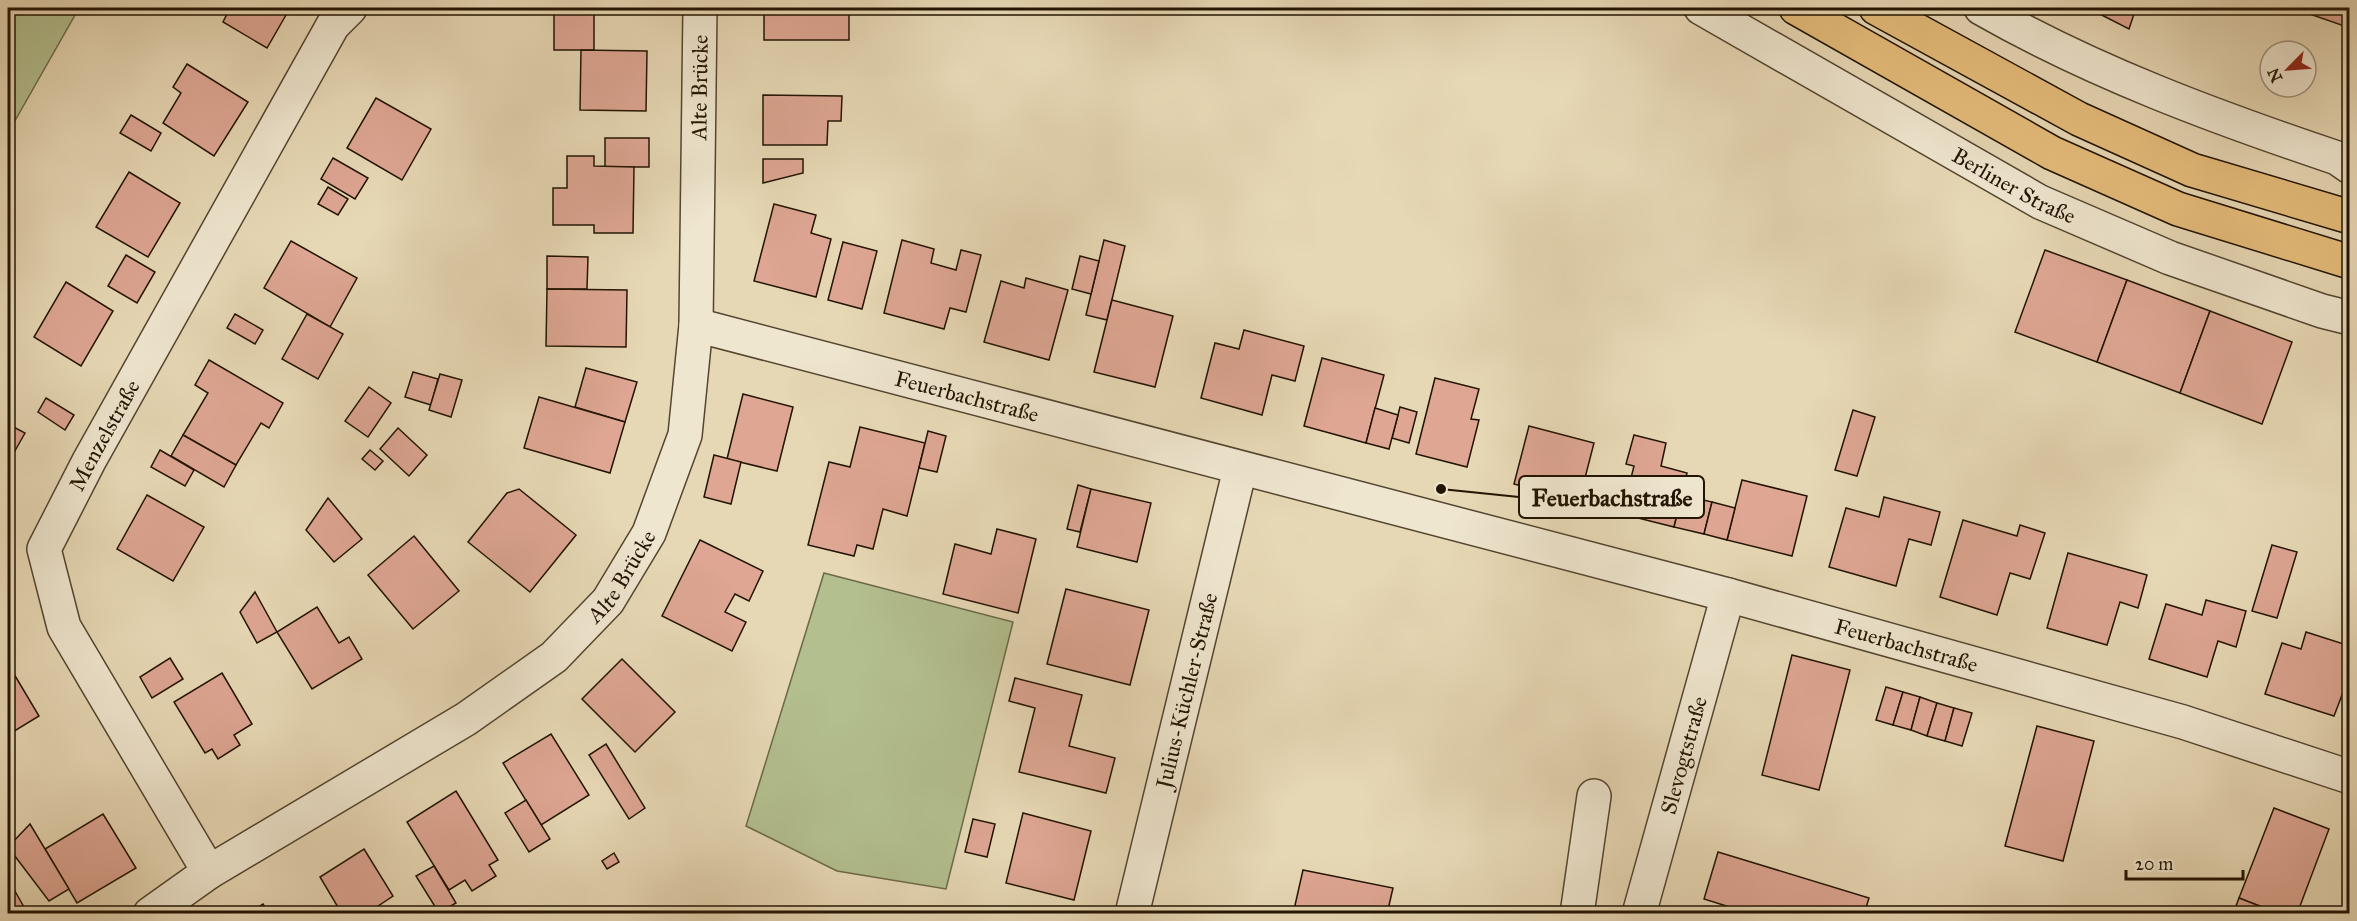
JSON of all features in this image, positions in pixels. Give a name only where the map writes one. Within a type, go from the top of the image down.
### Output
[{"type":"main road","name":"Berliner Straße","points":[[1796,8],[2052,153],[2178,209],[2349,262]]},
{"type":"main road","points":[[1876,8],[2079,119],[2192,170],[2349,217]]},
{"type":"street","name":"Menzelstraße","points":[[209,872],[64,627],[44,549],[94,451],[327,35],[350,8]]},
{"type":"street","name":"Alte Brücke","points":[[150,914],[209,872],[466,719],[554,657],[608,601],[649,533],[685,435],[696,325],[700,8]]},
{"type":"street","name":"Berliner Straße","points":[[1701,8],[2040,202],[2170,258],[2322,311],[2349,318]]},
{"type":"street","points":[[1981,8],[2099,67],[2218,118],[2337,158],[2349,167]]},
{"type":"street","name":"Feuerbachstraße","points":[[696,325],[1728,595],[2183,722],[2349,777]]},
{"type":"street","name":"Julius-Küchler-Straße","points":[[1132,914],[1240,468]]},
{"type":"street","name":"Slevogtstraße","points":[[1639,914],[1728,595]]},
{"type":"street","points":[[1577,914],[1594,796]]},
{"type":"green space","points":[[8,8],[79,8],[8,133]]},
{"type":"green space","points":[[824,573],[1013,622],[946,889],[837,871],[746,826]]},
{"type":"building","points":[[230,8],[290,8],[267,48],[223,22]]},
{"type":"building","points":[[764,8],[849,8],[849,40],[764,40]]},
{"type":"building","points":[[2088,8],[2136,8],[2129,29]]},
{"type":"building","points":[[2306,8],[2350,8],[2350,28],[2304,12]]},
{"type":"building","points":[[554,9],[594,10],[594,50],[554,50]]},
{"type":"building","points":[[581,50],[647,51],[646,111],[580,110]]},
{"type":"building","points":[[187,64],[248,102],[214,156],[163,123],[181,93],[173,87]]},
{"type":"building","points":[[763,95],[842,96],[841,121],[828,121],[827,145],[763,145]]},
{"type":"building","points":[[376,98],[431,129],[402,180],[347,148]]},
{"type":"building","points":[[131,115],[161,133],[151,151],[120,133]]},
{"type":"building","points":[[605,138],[649,138],[649,167],[605,167]]},
{"type":"building","points":[[567,156],[594,156],[594,166],[634,167],[633,233],[594,233],[594,225],[553,225],[553,188],[567,188]]},
{"type":"building","points":[[333,158],[368,178],[355,199],[321,179]]},
{"type":"building","points":[[763,159],[803,159],[803,173],[763,183]]},
{"type":"building","points":[[129,172],[180,203],[148,257],[96,227]]},
{"type":"building","points":[[328,187],[348,199],[338,215],[318,204]]},
{"type":"building","points":[[774,204],[816,215],[811,233],[831,239],[816,297],[754,281]]},
{"type":"building","points":[[902,240],[934,249],[931,263],[956,270],[961,250],[981,255],[966,312],[950,308],[944,329],[884,313]]},
{"type":"building","points":[[1104,240],[1125,246],[1107,320],[1086,315]]},
{"type":"building","points":[[291,241],[357,278],[330,327],[264,288]]},
{"type":"building","points":[[843,242],[877,251],[862,309],[828,300]]},
{"type":"building","points":[[2045,250],[2127,280],[2097,362],[2015,332]]},
{"type":"building","points":[[126,255],[155,272],[137,303],[108,286]]},
{"type":"building","points":[[547,256],[588,257],[587,289],[547,289]]},
{"type":"building","points":[[1080,256],[1099,261],[1091,294],[1072,289]]},
{"type":"building","points":[[1026,278],[1068,290],[1049,360],[984,342],[1001,281],[1024,288]]},
{"type":"building","points":[[2127,280],[2210,311],[2180,393],[2097,362]]},
{"type":"building","points":[[66,282],[113,311],[81,366],[34,337]]},
{"type":"building","points":[[547,289],[627,290],[626,347],[546,346]]},
{"type":"building","points":[[1112,300],[1173,316],[1155,387],[1094,372]]},
{"type":"building","points":[[2210,311],[2292,342],[2262,424],[2180,393]]},
{"type":"building","points":[[235,314],[263,330],[255,344],[227,328]]},
{"type":"building","points":[[307,314],[343,334],[318,379],[282,359]]},
{"type":"building","points":[[1244,330],[1304,346],[1295,381],[1272,375],[1262,415],[1201,398],[1215,343],[1239,349]]},
{"type":"building","points":[[1322,358],[1384,375],[1366,443],[1304,426]]},
{"type":"building","points":[[209,360],[283,403],[269,428],[261,423],[236,465],[183,435],[208,393],[195,385]]},
{"type":"building","points":[[586,368],[637,382],[625,422],[575,407]]},
{"type":"building","points":[[413,372],[438,379],[431,405],[405,397]]},
{"type":"building","points":[[440,374],[462,380],[451,417],[429,410]]},
{"type":"building","points":[[1435,378],[1479,389],[1471,419],[1479,420],[1467,467],[1416,454]]},
{"type":"building","points":[[369,387],[391,403],[368,437],[345,421]]},
{"type":"building","points":[[743,394],[793,407],[777,471],[727,459]]},
{"type":"building","points":[[539,397],[625,422],[610,473],[524,448]]},
{"type":"building","points":[[46,398],[74,415],[65,430],[38,412]]},
{"type":"building","points":[[1400,407],[1417,412],[1409,443],[1392,438]]},
{"type":"building","points":[[1375,408],[1398,415],[1389,449],[1366,443]]},
{"type":"building","points":[[1853,410],[1875,417],[1857,476],[1835,470]]},
{"type":"building","points":[[8,424],[25,433],[8,463]]},
{"type":"building","points":[[1529,426],[1594,443],[1579,501],[1514,484]]},
{"type":"building","points":[[860,427],[925,443],[907,516],[883,509],[873,549],[857,545],[854,556],[808,545],[829,462],[850,467]]},
{"type":"building","points":[[398,428],[427,455],[409,476],[380,449]]},
{"type":"building","points":[[928,431],[946,436],[937,472],[919,468]]},
{"type":"building","points":[[183,435],[236,465],[224,487],[171,456]]},
{"type":"building","points":[[1634,435],[1666,443],[1661,466],[1687,473],[1674,527],[1622,514],[1634,466],[1626,464]]},
{"type":"building","points":[[160,450],[194,470],[185,486],[151,467]]},
{"type":"building","points":[[370,450],[383,461],[375,470],[362,459]]},
{"type":"building","points":[[714,455],[741,462],[731,504],[704,497]]},
{"type":"building","points":[[1742,480],[1807,496],[1792,556],[1727,540]]},
{"type":"building","points":[[1078,485],[1091,489],[1080,532],[1067,529]]},
{"type":"building","points":[[519,489],[576,535],[530,592],[468,542],[507,493]]},
{"type":"building","points":[[1091,489],[1151,503],[1137,562],[1077,547]]},
{"type":"building","points":[[147,495],[204,527],[173,581],[117,549]]},
{"type":"building","points":[[1682,495],[1712,502],[1704,534],[1674,527]]},
{"type":"building","points":[[1884,497],[1940,512],[1931,545],[1909,539],[1896,586],[1829,567],[1846,508],[1879,517]]},
{"type":"building","points":[[328,498],[362,539],[334,562],[306,530]]},
{"type":"building","points":[[1712,502],[1735,508],[1727,540],[1704,534]]},
{"type":"building","points":[[1963,520],[2017,536],[2020,525],[2045,533],[2030,579],[2010,573],[1997,615],[1940,597]]},
{"type":"building","points":[[997,529],[1036,539],[1018,613],[943,594],[955,544],[991,554]]},
{"type":"building","points":[[414,536],[459,591],[413,629],[368,575]]},
{"type":"building","points":[[700,540],[763,571],[749,601],[735,594],[725,612],[746,622],[732,651],[662,616]]},
{"type":"building","points":[[2272,545],[2297,552],[2277,618],[2252,611]]},
{"type":"building","points":[[2068,553],[2147,575],[2138,608],[2120,602],[2107,645],[2047,628]]},
{"type":"building","points":[[1066,589],[1149,610],[1130,685],[1047,664]]},
{"type":"building","points":[[255,592],[277,632],[257,643],[240,612]]},
{"type":"building","points":[[2206,600],[2246,611],[2236,647],[2218,641],[2207,677],[2149,659],[2166,604],[2202,615]]},
{"type":"building","points":[[317,607],[339,643],[349,637],[362,659],[312,689],[277,632]]},
{"type":"building","points":[[2306,632],[2350,646],[2350,674],[2334,716],[2265,694],[2282,643],[2301,649]]},
{"type":"building","points":[[1792,655],[1850,670],[1819,790],[1762,775]]},
{"type":"building","points":[[170,658],[183,679],[152,698],[140,677]]},
{"type":"building","points":[[622,659],[675,712],[635,752],[582,699]]},
{"type":"building","points":[[11,669],[39,716],[8,735],[8,671]]},
{"type":"building","points":[[222,673],[252,724],[234,735],[240,745],[218,759],[212,749],[205,753],[174,702]]},
{"type":"building","points":[[1015,678],[1082,695],[1069,746],[1115,758],[1106,793],[1019,772],[1035,708],[1009,701]]},
{"type":"building","points":[[1886,687],[1903,692],[1893,725],[1876,720]]},
{"type":"building","points":[[1903,692],[1920,697],[1911,730],[1893,725]]},
{"type":"building","points":[[1920,697],[1937,703],[1927,736],[1911,730]]},
{"type":"building","points":[[1937,703],[1954,708],[1945,741],[1927,736]]},
{"type":"building","points":[[1954,708],[1972,713],[1962,746],[1945,741]]},
{"type":"building","points":[[2037,726],[2094,741],[2063,861],[2005,846]]},
{"type":"building","points":[[551,734],[589,795],[541,825],[503,763]]},
{"type":"building","points":[[606,744],[645,808],[629,819],[589,755]]},
{"type":"building","points":[[456,791],[498,860],[489,865],[496,876],[472,891],[465,880],[449,890],[407,822]]},
{"type":"building","points":[[526,800],[550,839],[529,852],[505,813]]},
{"type":"building","points":[[2274,808],[2329,829],[2297,914],[2280,914],[2239,898]]},
{"type":"building","points":[[1023,813],[1091,831],[1074,900],[1006,883]]},
{"type":"building","points":[[103,814],[136,868],[77,903],[45,849]]},
{"type":"building","points":[[973,819],[995,824],[987,857],[965,852]]},
{"type":"building","points":[[30,824],[69,889],[49,901],[8,847]]},
{"type":"building","points":[[364,849],[393,896],[366,914],[342,914],[320,877]]},
{"type":"building","points":[[1718,852],[1869,898],[1865,911],[1872,914],[1752,914],[1704,899]]},
{"type":"building","points":[[614,853],[619,862],[607,869],[602,861]]},
{"type":"building","points":[[434,866],[456,903],[439,913],[416,876]]},
{"type":"building","points":[[1303,870],[1393,888],[1387,914],[1293,914]]},
{"type":"building","points":[[8,879],[28,914],[8,914]]},
{"type":"building","points":[[2239,898],[2280,914],[2233,914]]},
{"type":"building","points":[[263,904],[269,914],[247,914]]},
{"type":"place","name":"Feuerbachstraße","points":[[1441,489]]}]
